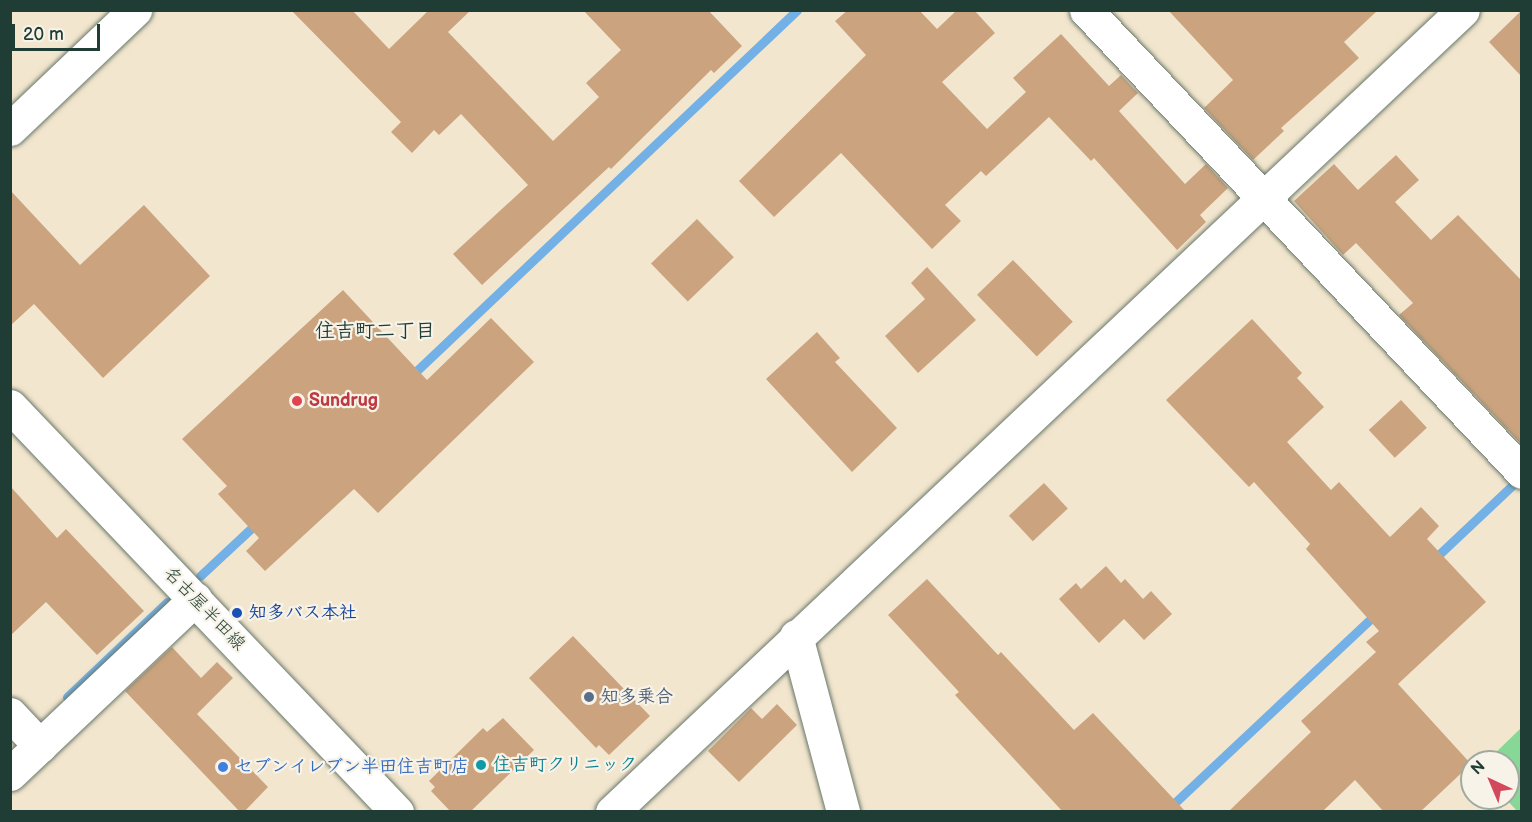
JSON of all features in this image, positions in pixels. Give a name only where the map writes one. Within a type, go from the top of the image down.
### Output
[{"type":"street","points":[[10,129],[135,10]]},
{"type":"street","points":[[1086,10],[1521,472]]},
{"type":"street","points":[[612,812],[796,636],[1463,10]]},
{"type":"street","name":"名古屋半田線","points":[[10,406],[398,812]]},
{"type":"street","points":[[10,774],[195,599]]},
{"type":"street","points":[[796,636],[843,812]]},
{"type":"street","points":[[10,714],[40,746]]},
{"type":"green space","points":[[1521,728],[1522,811],[1516,810],[1520,810],[1520,750],[1498,750]]},
{"type":"building","points":[[291,10],[352,10],[389,49],[429,10],[471,10],[448,32],[553,141],[599,97],[586,83],[621,50],[583,10],[708,10],[742,46],[714,73],[711,70],[611,169],[609,167],[482,285],[453,254],[528,185],[461,114],[439,135],[434,130],[412,153],[391,132],[401,122]]},
{"type":"building","points":[[848,10],[919,10],[937,29],[957,10],[974,10],[995,33],[942,82],[987,129],[1026,92],[1013,78],[1061,34],[1109,86],[1121,75],[1138,93],[1119,111],[1185,184],[1206,164],[1228,188],[1200,215],[1206,222],[1177,250],[1094,158],[1091,161],[1049,117],[986,176],[981,171],[945,205],[961,221],[932,249],[841,153],[774,217],[739,181],[866,55],[835,21]]},
{"type":"building","points":[[1168,10],[1378,10],[1344,42],[1359,58],[1281,128],[1284,131],[1253,160],[1204,108],[1233,80]]},
{"type":"building","points":[[1521,11],[1521,76],[1489,42]]},
{"type":"building","points":[[1396,155],[1419,180],[1395,202],[1431,240],[1458,215],[1521,280],[1521,444],[1399,315],[1413,303],[1356,243],[1343,255],[1294,201],[1334,164],[1358,190]]},
{"type":"building","points":[[10,190],[80,265],[144,205],[210,276],[103,378],[34,304],[10,326]]},
{"type":"building","points":[[697,219],[734,257],[688,302],[651,263]]},
{"type":"building","points":[[1013,260],[1073,322],[1037,357],[977,295]]},
{"type":"building","points":[[927,267],[976,320],[918,373],[885,336],[925,299],[911,283]]},
{"type":"building","points":[[343,290],[427,380],[491,318],[534,362],[378,513],[354,489],[265,571],[246,551],[259,538],[218,494],[227,486],[182,439]]},
{"type":"building","points":[[1252,319],[1302,373],[1297,378],[1324,407],[1287,442],[1331,490],[1339,482],[1390,537],[1421,507],[1439,526],[1427,539],[1486,602],[1398,684],[1460,752],[1460,774],[1420,812],[1384,812],[1355,780],[1322,812],[1228,812],[1311,732],[1301,721],[1376,652],[1366,642],[1379,631],[1306,549],[1310,544],[1254,482],[1249,487],[1166,400]]},
{"type":"building","points":[[817,332],[840,358],[835,362],[897,428],[852,472],[766,379]]},
{"type":"building","points":[[1401,400],[1427,428],[1395,458],[1369,430]]},
{"type":"building","points":[[1044,483],[1068,509],[1033,541],[1009,516]]},
{"type":"building","points":[[10,486],[57,538],[66,529],[144,611],[97,655],[46,602],[10,636]]},
{"type":"building","points":[[1106,566],[1121,583],[1125,579],[1143,599],[1151,591],[1172,614],[1144,640],[1124,619],[1099,643],[1059,599],[1076,583],[1081,589]]},
{"type":"building","points":[[927,579],[998,655],[1001,652],[1074,730],[1093,713],[1186,812],[1063,812],[955,695],[959,692],[888,615]]},
{"type":"building","name":"知多乗合","points":[[573,636],[650,716],[609,755],[599,745],[596,748],[529,678]]},
{"type":"building","points":[[172,647],[201,678],[217,662],[233,678],[197,714],[268,787],[244,812],[240,812],[125,691]]},
{"type":"building","points":[[777,704],[797,725],[739,782],[708,751],[751,708],[762,719]]},
{"type":"building","name":"住吉町クリニック","points":[[503,718],[534,750],[470,812],[451,812],[431,791],[435,787],[429,781],[483,728],[487,732]]},
{"type":"waterway","points":[[409,378],[797,10]]},
{"type":"waterway","points":[[1432,561],[1520,478]]},
{"type":"waterway","points":[[200,576],[258,522]]},
{"type":"waterway","points":[[67,697],[167,602]]},
{"type":"waterway","points":[[1167,810],[1378,612]]},
{"type":"place","name":"Sundrug","points":[[297,401]]},
{"type":"place","name":"知多バス本社","points":[[237,613]]},
{"type":"place","name":"知多乗合","points":[[589,697]]},
{"type":"place","name":"住吉町クリニック","points":[[481,765]]},
{"type":"place","name":"セブンイレブン半田住吉町店","points":[[223,767]]},
{"type":"district","name":"住吉町二丁目","points":[[375,331]]}]
